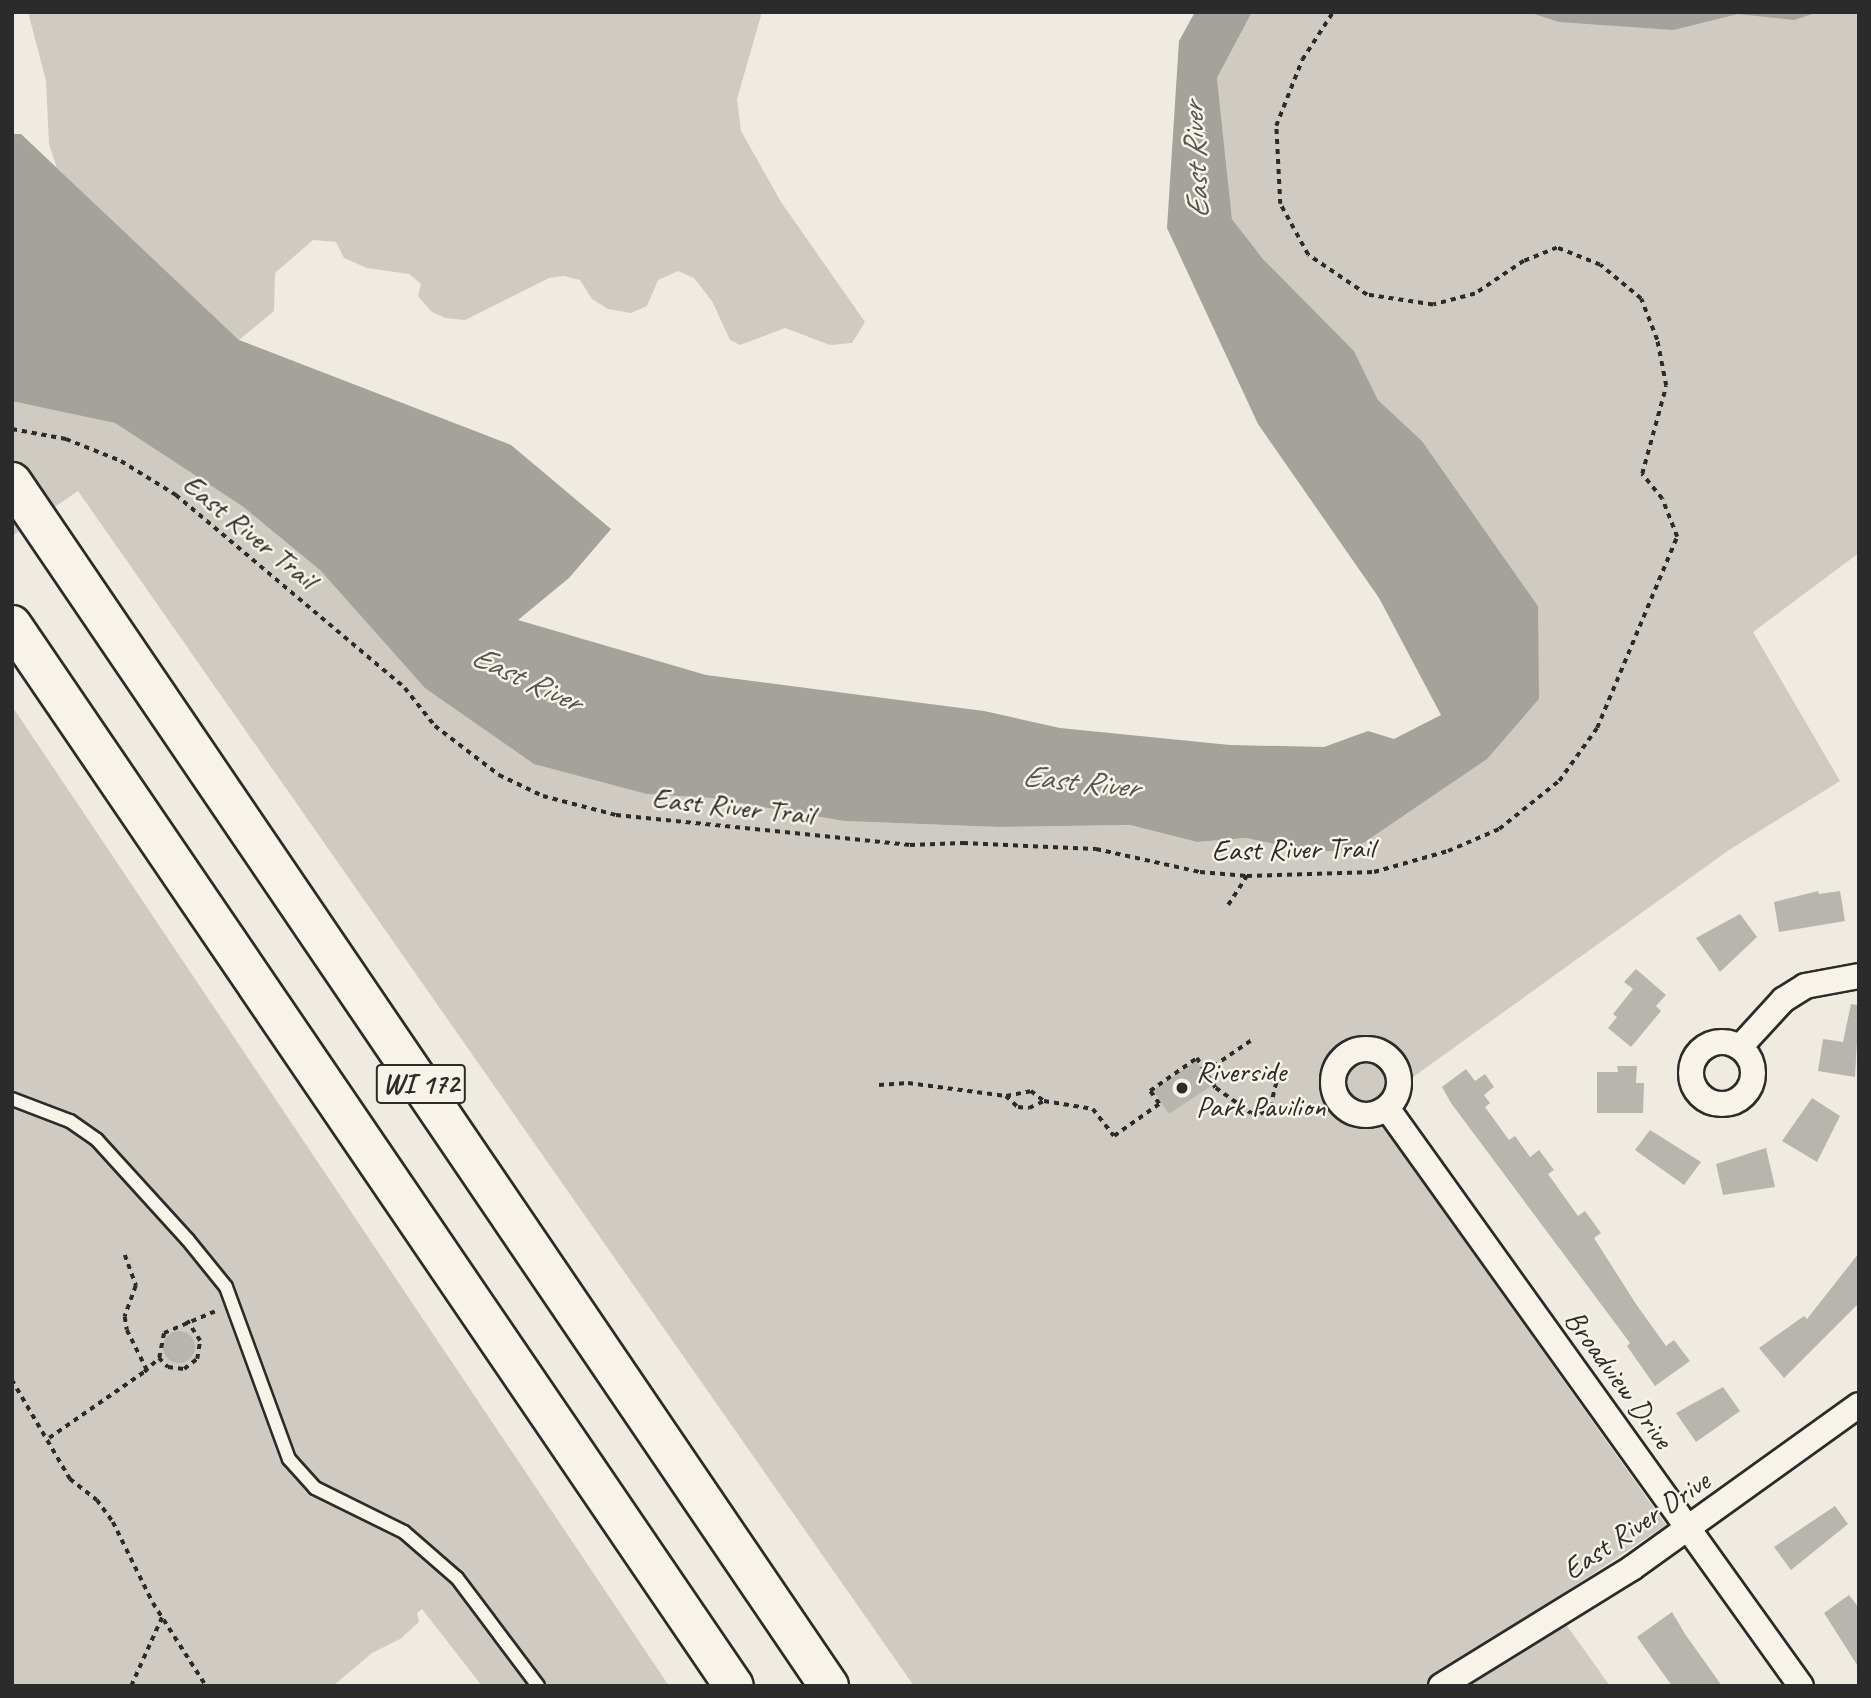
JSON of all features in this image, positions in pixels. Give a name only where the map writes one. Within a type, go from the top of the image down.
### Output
[{"type":"highway","name":"WI 172","points":[[12,482],[829,1686]]},
{"type":"highway","name":"WI 172","points":[[12,625],[734,1686]]},
{"type":"street","points":[[1740,1047],[1783,1000],[1805,986],[1859,976]]},
{"type":"street","name":"Broadview Drive","points":[[1387,1108],[1801,1686]]},
{"type":"street","name":"East River Drive","points":[[1441,1686],[1482,1664],[1688,1529],[1859,1405]]},
{"type":"lane","points":[[12,1099],[70,1121],[97,1140],[188,1240],[226,1287],[289,1459],[315,1488],[404,1532],[457,1578],[538,1686]]},
{"type":"path","name":"East River Trail","points":[[12,429],[77,444],[121,461],[176,495],[405,688],[435,726],[499,775],[543,796],[630,816],[910,845],[963,843],[1096,849],[1200,872],[1247,876],[1386,868],[1448,851],[1499,829],[1559,781],[1597,728],[1677,537],[1662,499],[1642,474],[1666,386],[1657,340],[1641,299],[1600,265],[1557,247],[1524,261],[1475,294],[1433,305],[1367,295],[1308,255],[1280,204],[1276,125],[1302,60],[1333,12]]},
{"type":"path","points":[[1228,905],[1247,876]]},
{"type":"path","points":[[1205,1072],[1253,1040]]},
{"type":"path","points":[[879,1085],[908,1083],[1006,1096],[1021,1089],[1044,1101],[1093,1108],[1114,1136],[1159,1104],[1150,1091],[1197,1058],[1216,1088],[1251,1113],[1260,1114],[1270,1107],[1278,1074]]},
{"type":"path","points":[[1006,1096],[1018,1107],[1029,1108],[1044,1101]]},
{"type":"path","points":[[125,1255],[136,1286],[125,1317],[127,1330],[147,1370]]},
{"type":"path","points":[[49,1438],[147,1370],[159,1358],[164,1333],[187,1321],[233,1304]]},
{"type":"path","points":[[159,1358],[168,1367],[184,1369],[197,1359],[200,1341],[187,1321]]},
{"type":"path","points":[[12,1380],[49,1438],[70,1479],[97,1500],[113,1522],[162,1617],[206,1686]]},
{"type":"path","points":[[131,1686],[162,1617]]},
{"type":"shaded area","points":[[28,12],[762,12],[737,99],[741,131],[781,202],[865,322],[852,343],[830,345],[785,328],[740,345],[730,340],[712,301],[694,278],[678,271],[658,280],[647,306],[631,313],[608,309],[592,299],[580,280],[564,276],[549,278],[465,320],[445,318],[432,312],[418,296],[421,284],[409,274],[367,268],[344,258],[336,242],[313,240],[275,273],[274,311],[239,340],[57,168],[49,144],[46,81]]},
{"type":"shaded area","points":[[1252,12],[1859,12],[1859,553],[1753,632],[1840,781],[1729,850],[1370,1108],[1666,1525],[1550,1602],[1610,1686],[914,1686],[78,491],[12,536],[14,400],[115,423],[242,506],[321,571],[647,794],[710,798],[844,821],[998,827],[1130,825],[1197,842],[1246,838],[1311,852],[1353,850],[1405,813],[1538,606],[1422,441],[1378,400],[1354,351],[1263,259],[1232,219],[1217,78]]},
{"type":"shaded area","points":[[12,706],[669,1686],[482,1686],[422,1609],[417,1613],[419,1622],[400,1639],[372,1653],[333,1686],[12,1686]]},
{"type":"water","name":"East River","points":[[1195,12],[1252,12],[1217,78],[1232,219],[1263,259],[1354,351],[1378,400],[1422,441],[1538,606],[1539,699],[1487,759],[1353,850],[1311,852],[1246,838],[1197,842],[1130,825],[998,827],[844,821],[710,798],[647,794],[534,764],[425,688],[321,571],[242,506],[115,423],[12,401],[12,134],[21,134],[239,340],[511,445],[611,529],[569,578],[518,620],[706,675],[984,711],[1060,728],[1230,745],[1324,747],[1368,731],[1394,739],[1441,715],[1379,598],[1258,424],[1167,228],[1179,41]]},
{"type":"water","points":[[1528,12],[1818,12],[1794,20],[1738,14],[1673,30],[1559,22]]},
{"type":"building","points":[[1818,891],[1819,894],[1840,891],[1845,921],[1779,932],[1774,902]]},
{"type":"building","points":[[1740,914],[1757,937],[1720,972],[1696,938]]},
{"type":"building","points":[[1636,969],[1666,995],[1656,1006],[1661,1011],[1631,1047],[1608,1028],[1617,1017],[1613,1014],[1633,989],[1624,982]]},
{"type":"building","points":[[1851,1004],[1859,1005],[1855,1077],[1818,1071],[1823,1039],[1843,1042]]},
{"type":"building","name":"Riverside Park Pavilion","points":[[1196,1061],[1212,1085],[1169,1114],[1153,1090]]},
{"type":"building","points":[[1617,1066],[1637,1066],[1636,1083],[1644,1083],[1643,1113],[1597,1113],[1597,1072],[1618,1072]]},
{"type":"building","points":[[1466,1069],[1475,1081],[1485,1074],[1494,1087],[1484,1095],[1490,1103],[1485,1107],[1509,1140],[1515,1136],[1530,1157],[1539,1150],[1554,1170],[1548,1174],[1578,1216],[1585,1211],[1601,1233],[1594,1238],[1666,1346],[1674,1340],[1690,1361],[1655,1386],[1627,1346],[1630,1343],[1451,1103],[1442,1087]]},
{"type":"building","points":[[1812,1098],[1840,1116],[1817,1162],[1782,1141]]},
{"type":"building","points":[[1650,1130],[1701,1162],[1684,1185],[1635,1150]]},
{"type":"building","points":[[1766,1148],[1775,1187],[1723,1195],[1716,1164]]},
{"type":"building","points":[[1859,1253],[1859,1303],[1784,1378],[1759,1348],[1804,1316],[1807,1319]]},
{"type":"building","points":[[179,1331],[191,1335],[195,1347],[191,1359],[179,1363],[167,1359],[163,1347],[167,1335]]},
{"type":"building","points":[[1723,1387],[1740,1411],[1696,1442],[1676,1413]]},
{"type":"building","points":[[1835,1506],[1848,1524],[1791,1570],[1774,1547]]},
{"type":"building","points":[[1849,1595],[1859,1608],[1859,1668],[1824,1613]]},
{"type":"building","points":[[1672,1612],[1722,1686],[1672,1686],[1637,1637]]},
{"type":"place","name":"Riverside Park Pavilion","points":[[1182,1088]]}]
